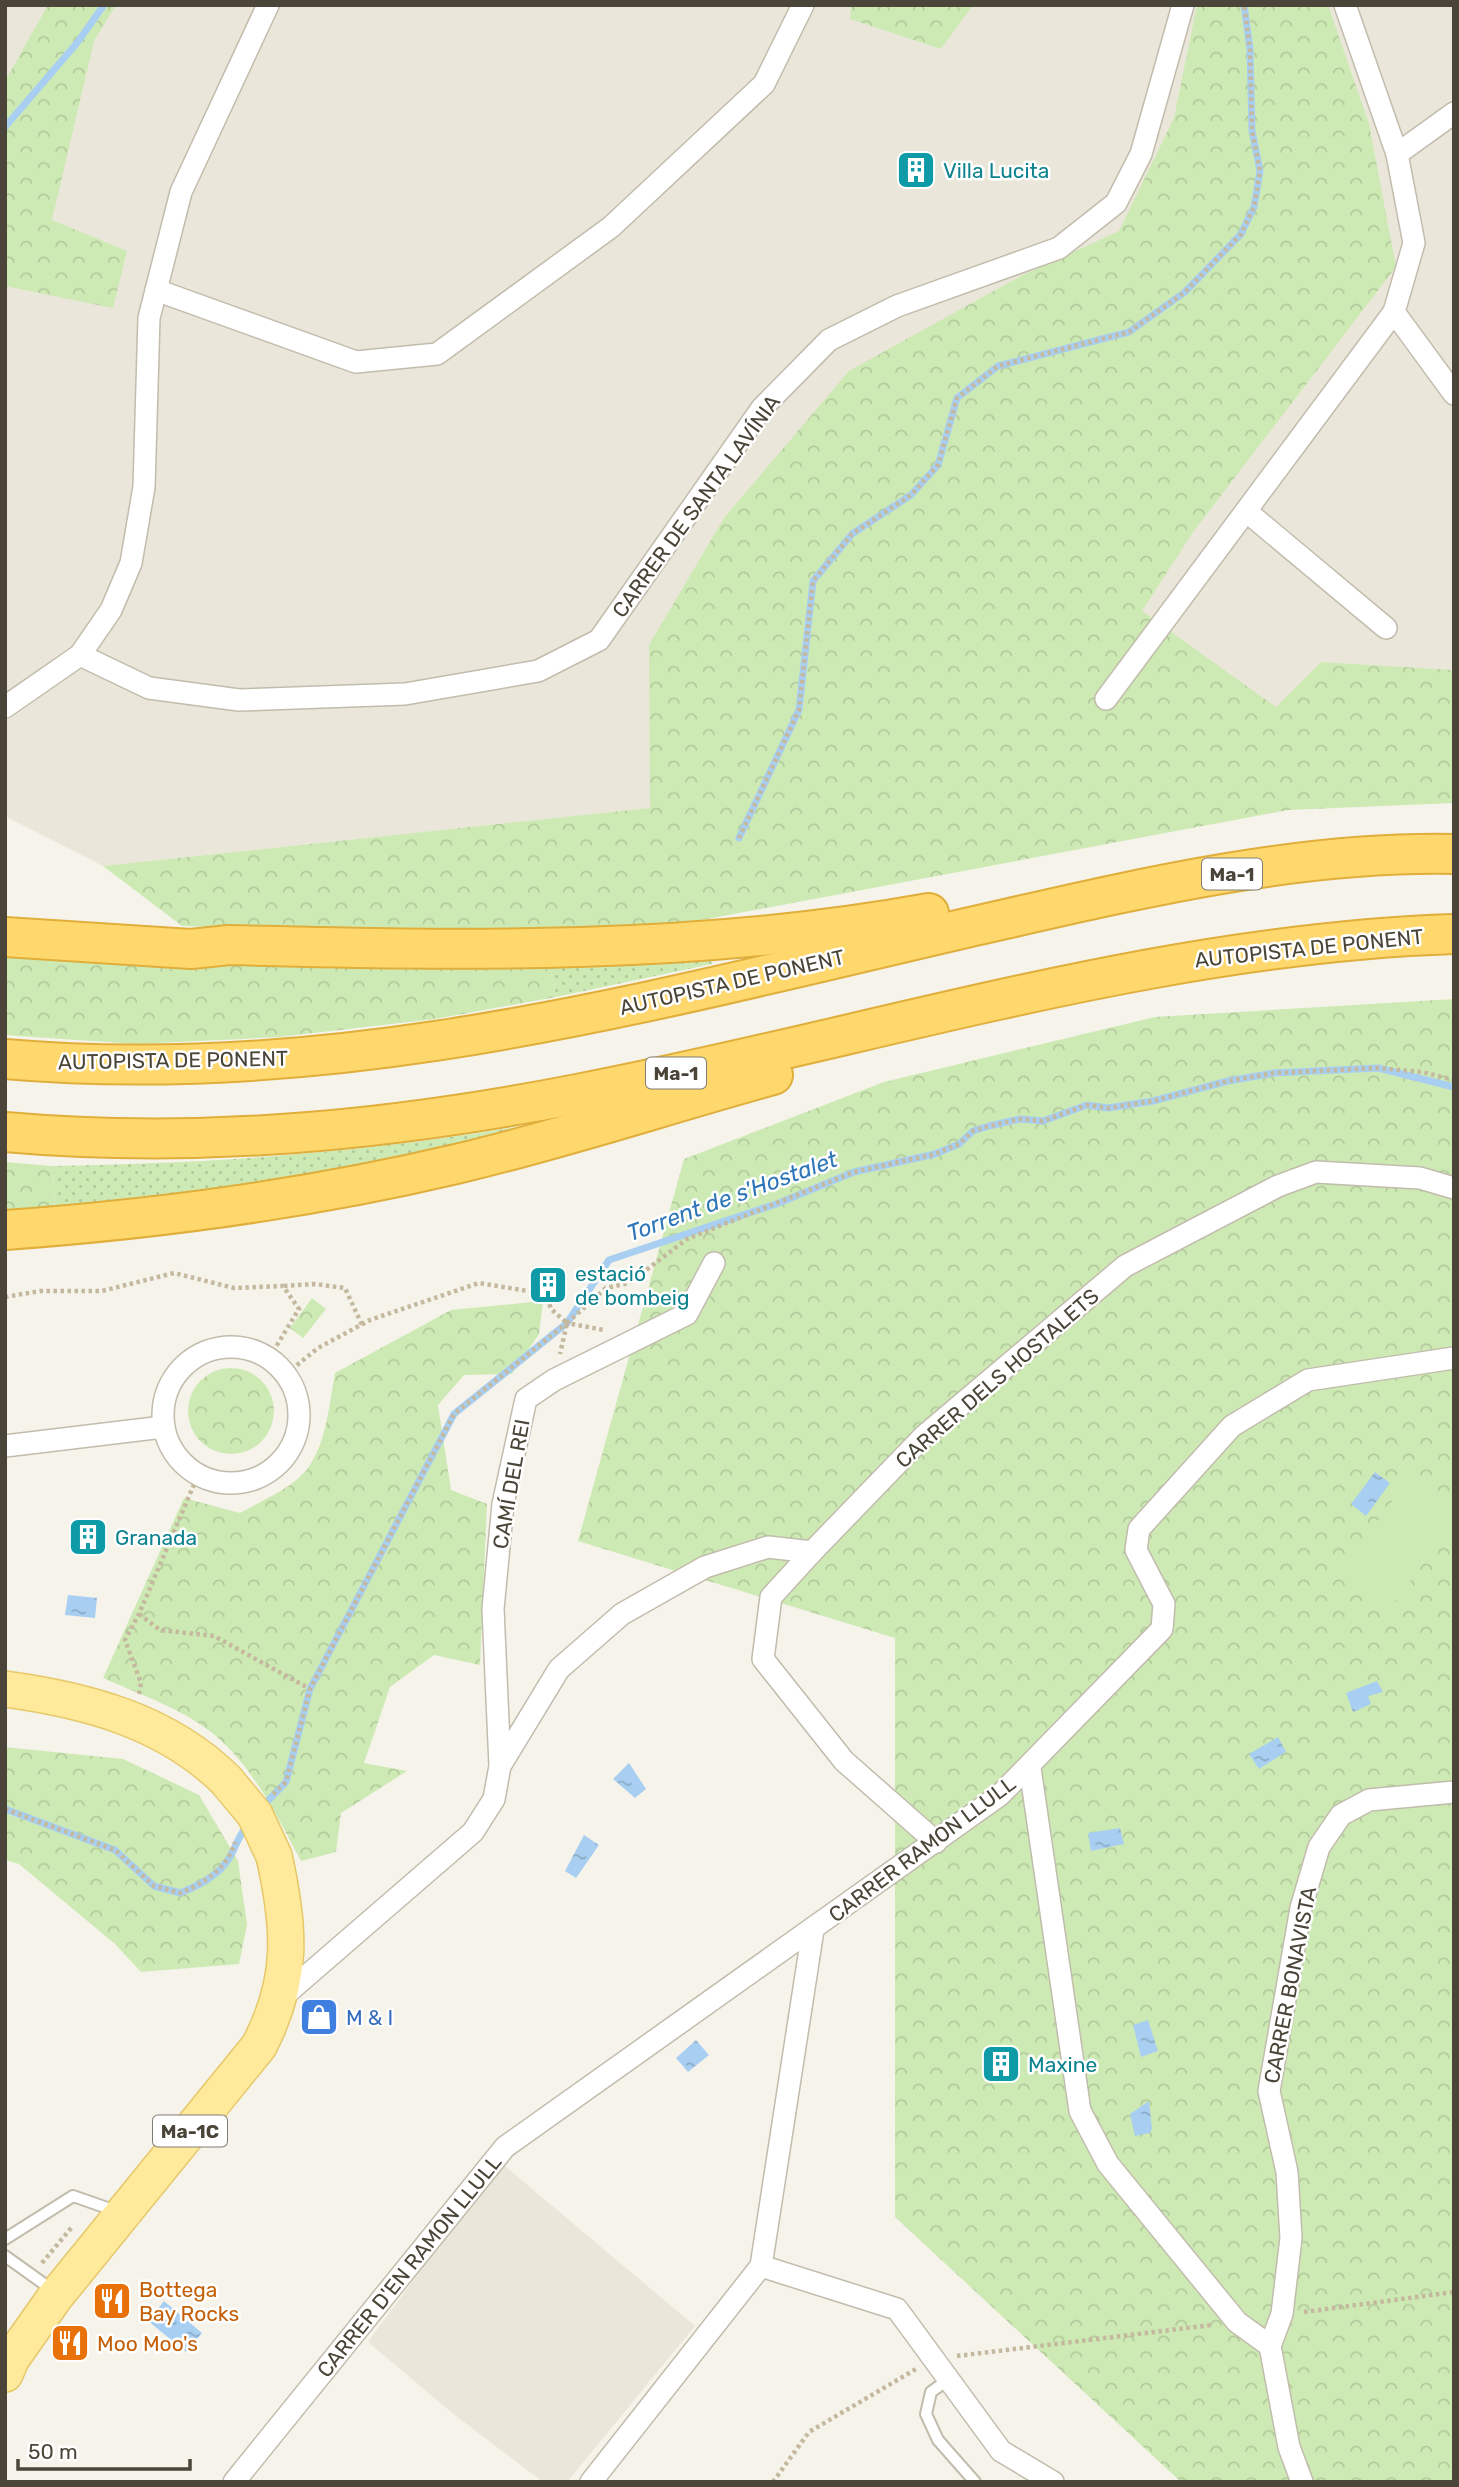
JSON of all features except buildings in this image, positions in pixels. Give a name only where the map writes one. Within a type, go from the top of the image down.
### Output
[{"type":"highway","name":"AUTOPISTA DE PONENT","points":[[5,1059],[107,1064],[203,1064],[402,1048],[624,1008],[1014,916],[1164,884],[1308,862],[1454,854]]},
{"type":"highway","points":[[5,937],[191,949],[229,945],[539,949],[733,937],[885,920],[958,907],[1014,916]]},
{"type":"highway","points":[[5,914],[102,931],[191,938],[229,945]]},
{"type":"highway","name":"AUTOPISTA DE PONENT","points":[[5,1132],[81,1139],[209,1140],[332,1132],[421,1120],[644,1080],[1164,965],[1339,941],[1454,934]]},
{"type":"highway","points":[[5,1230],[206,1210],[343,1188],[453,1165],[555,1140],[832,1059],[1125,993],[1271,968],[1339,941]]},
{"type":"main road","name":"Ma-1C","points":[[5,1689],[77,1703],[135,1719],[183,1743],[226,1780],[255,1815],[274,1856],[286,1927],[286,1966],[280,1998],[259,2046],[109,2209],[47,2286],[8,2362]]},
{"type":"street","points":[[5,707],[80,655],[111,610],[131,563],[144,486],[149,318],[181,192],[268,5]]},
{"type":"street","points":[[156,290],[356,362],[437,354],[611,227],[764,84],[803,5]]},
{"type":"street","name":"CARRER DE SANTA LAVÍNIA","points":[[80,655],[149,688],[239,700],[405,694],[538,671],[598,640],[762,408],[829,340],[897,306],[993,274],[1059,248],[1116,203],[1141,154],[1183,5]]},
{"type":"street","points":[[1106,699],[1394,312],[1414,243],[1397,154],[1345,5]]},
{"type":"street","points":[[1397,154],[1454,113]]},
{"type":"street","points":[[1394,312],[1454,394]]},
{"type":"street","points":[[1246,511],[1386,628]]},
{"type":"street","name":"CARRER DELS HOSTALETS","points":[[936,1842],[844,1761],[763,1659],[771,1597],[924,1436],[1125,1266],[1278,1186],[1316,1172],[1420,1178],[1454,1188]]},
{"type":"street","name":"CAMÍ DEL REI","points":[[500,1766],[493,1609],[503,1504],[526,1399],[554,1380],[687,1314],[714,1263]]},
{"type":"street","points":[[225,1346],[248,1348],[269,1358],[286,1374],[296,1394],[299,1416],[295,1438],[285,1458],[268,1473],[247,1482],[225,1483],[198,1475],[184,1466],[170,1448],[163,1427],[163,1404],[170,1382],[184,1364],[203,1352],[225,1346]]},
{"type":"street","name":"CARRER RAMON LLULL","points":[[813,1930],[1000,1796],[1162,1629],[1164,1604],[1136,1550],[1139,1529],[1232,1426],[1308,1380],[1454,1358]]},
{"type":"street","points":[[5,1446],[163,1427]]},
{"type":"street","points":[[280,1998],[473,1832],[494,1798],[500,1766],[559,1669],[622,1614],[705,1567],[768,1548],[812,1552]]},
{"type":"street","points":[[1030,1768],[1080,2111],[1108,2164],[1237,2322],[1270,2346],[1289,2447],[1302,2482]]},
{"type":"street","name":"CARRER BONAVISTA","points":[[1270,2346],[1282,2314],[1291,2238],[1287,2172],[1269,2091],[1301,1908],[1319,1847],[1341,1815],[1369,1800],[1454,1792]]},
{"type":"street","points":[[591,2482],[761,2266],[813,1930]]},
{"type":"street","name":"CARRER D'EN RAMON LLULL","points":[[234,2482],[505,2147],[813,1930]]},
{"type":"street","points":[[761,2266],[897,2309],[1001,2451],[1053,2482]]},
{"type":"lane","points":[[5,2239],[73,2196],[109,2209]]},
{"type":"lane","points":[[5,2256],[47,2286]]},
{"type":"lane","points":[[949,2379],[931,2392],[926,2414],[939,2440],[975,2482]]},
{"type":"path","points":[[739,838],[799,710],[813,581],[852,534],[911,495],[938,465],[957,398],[998,366],[1129,332],[1185,292],[1241,234],[1254,207],[1261,171],[1252,131],[1250,50],[1244,5]]},
{"type":"path","points":[[266,1803],[285,1782],[310,1689],[454,1414],[606,1288],[629,1283],[687,1239],[854,1172],[935,1154],[959,1144],[973,1131],[989,1126],[1020,1119],[1043,1121],[1087,1105],[1108,1108],[1153,1101],[1228,1081],[1274,1073],[1378,1068],[1422,1072],[1454,1080]]},
{"type":"path","points":[[5,1297],[40,1291],[102,1291],[174,1273],[234,1288],[314,1284],[345,1288],[362,1325]]},
{"type":"path","points":[[286,1374],[318,1348],[362,1325],[480,1283],[546,1294],[551,1309],[567,1323],[640,1338]]},
{"type":"path","points":[[269,1358],[299,1309],[283,1286]]},
{"type":"path","points":[[554,1380],[567,1323]]},
{"type":"path","points":[[135,1719],[141,1683],[125,1640],[139,1614],[198,1475]]},
{"type":"path","points":[[139,1614],[160,1630],[214,1636],[310,1689]]},
{"type":"path","points":[[5,1809],[115,1850],[154,1886],[180,1893],[212,1877],[233,1852],[237,1838]]},
{"type":"path","points":[[47,2286],[41,2264],[65,2234],[109,2209]]},
{"type":"path","points":[[1282,2314],[1454,2292]]},
{"type":"path","points":[[773,2482],[809,2432],[933,2358],[1237,2322]]},
{"type":"shaded area","points":[[5,5],[1454,5],[1454,670],[1321,662],[1172,813],[1000,814],[947,824],[651,808],[103,866],[5,816]]},
{"type":"shaded area","points":[[500,2162],[695,2326],[567,2482],[543,2482],[456,2416],[368,2342]]},
{"type":"green space","points":[[48,5],[116,5],[94,41],[52,220],[127,251],[113,308],[5,286],[5,81]]},
{"type":"green space","points":[[851,5],[973,5],[941,49],[850,19]]},
{"type":"green space","points":[[1197,5],[1328,5],[1369,124],[1396,267],[1193,532],[1142,611],[1276,707],[1321,662],[1454,670],[1454,803],[1288,810],[675,925],[365,933],[182,926],[103,866],[650,808],[649,645],[724,518],[849,371],[1019,277],[1119,231],[1174,118]]},
{"type":"green space","points":[[5,947],[549,963],[556,997],[435,1019],[279,1037],[136,1044],[5,1035]]},
{"type":"green space","points":[[709,955],[712,964],[556,997],[549,963]]},
{"type":"green space","points":[[1454,999],[1454,2482],[1181,2482],[895,2217],[895,1638],[578,1541],[684,1159],[884,1082],[1155,1017]]},
{"type":"green space","points":[[540,1123],[541,1128],[326,1174],[55,1211],[53,1166],[237,1159],[357,1149]]},
{"type":"green space","points":[[5,1162],[53,1166],[55,1211],[5,1213]]},
{"type":"green space","points":[[312,1298],[326,1309],[303,1338],[290,1328]]},
{"type":"green space","points":[[543,1301],[539,1334],[512,1374],[464,1375],[438,1405],[451,1490],[487,1504],[480,1665],[434,1655],[390,1687],[364,1763],[407,1771],[341,1813],[336,1852],[301,1861],[254,1779],[217,1737],[177,1711],[103,1678],[184,1498],[240,1513],[267,1499],[302,1475],[314,1457],[326,1422],[335,1373],[451,1310]]},
{"type":"green space","points":[[223,1368],[239,1368],[262,1380],[271,1394],[274,1411],[271,1428],[262,1442],[239,1454],[223,1454],[207,1447],[195,1435],[188,1419],[188,1403],[195,1387],[207,1375]]},
{"type":"green space","points":[[1412,1474],[1454,1505],[1454,1521],[1387,1613],[1337,1577]]},
{"type":"green space","points":[[5,1747],[123,1759],[199,1795],[238,1861],[247,1925],[239,1964],[141,1972],[115,1944],[19,1864],[5,1860]]},
{"type":"water","points":[[1375,1472],[1390,1483],[1366,1516],[1351,1504]]},
{"type":"water","points":[[68,1595],[97,1598],[95,1618],[65,1615]]},
{"type":"water","points":[[1377,1681],[1383,1692],[1368,1696],[1371,1704],[1353,1712],[1346,1693]]},
{"type":"water","points":[[1278,1737],[1286,1752],[1259,1769],[1249,1754]]},
{"type":"water","points":[[629,1763],[646,1789],[635,1798],[613,1779]]},
{"type":"water","points":[[1120,1828],[1124,1844],[1091,1851],[1088,1833]]},
{"type":"water","points":[[584,1835],[599,1845],[576,1878],[565,1871]]},
{"type":"water","points":[[1148,2020],[1158,2051],[1141,2057],[1133,2025]]},
{"type":"water","points":[[696,2040],[709,2055],[688,2072],[676,2058]]},
{"type":"water","points":[[1149,2101],[1152,2129],[1150,2133],[1135,2136],[1130,2114]]},
{"type":"water","points":[[164,2301],[202,2333],[186,2352],[148,2321]]},
{"type":"waterway","points":[[5,127],[77,43],[104,5]]},
{"type":"waterway","points":[[739,838],[799,710],[813,581],[852,534],[911,495],[938,465],[957,398],[998,366],[1129,332],[1185,292],[1241,234],[1254,207],[1260,171],[1252,131],[1250,49],[1244,5]]},
{"type":"waterway","name":"Torrent de s'Hostalet","points":[[261,1808],[286,1782],[310,1689],[454,1414],[567,1323],[609,1260],[779,1203],[854,1172],[935,1154],[959,1144],[973,1131],[1020,1119],[1043,1121],[1087,1105],[1108,1108],[1153,1101],[1228,1081],[1274,1073],[1378,1068],[1454,1087]]},
{"type":"waterway","name":"Torrent de s'Hostalet","points":[[5,1809],[115,1850],[154,1886],[180,1893],[204,1882],[218,1871],[229,1859],[247,1826]]},
{"type":"place","name":"Villa Lucita","points":[[916,170]]},
{"type":"place","name":"estació de bombeig","points":[[548,1285]]},
{"type":"place","name":"Granada","points":[[88,1537]]},
{"type":"place","name":"M & I","points":[[319,2017]]},
{"type":"place","name":"Maxine","points":[[1001,2064]]},
{"type":"place","name":"Bottega Bay Rocks","points":[[112,2301]]},
{"type":"place","name":"Moo Moo's","points":[[70,2343]]}]
